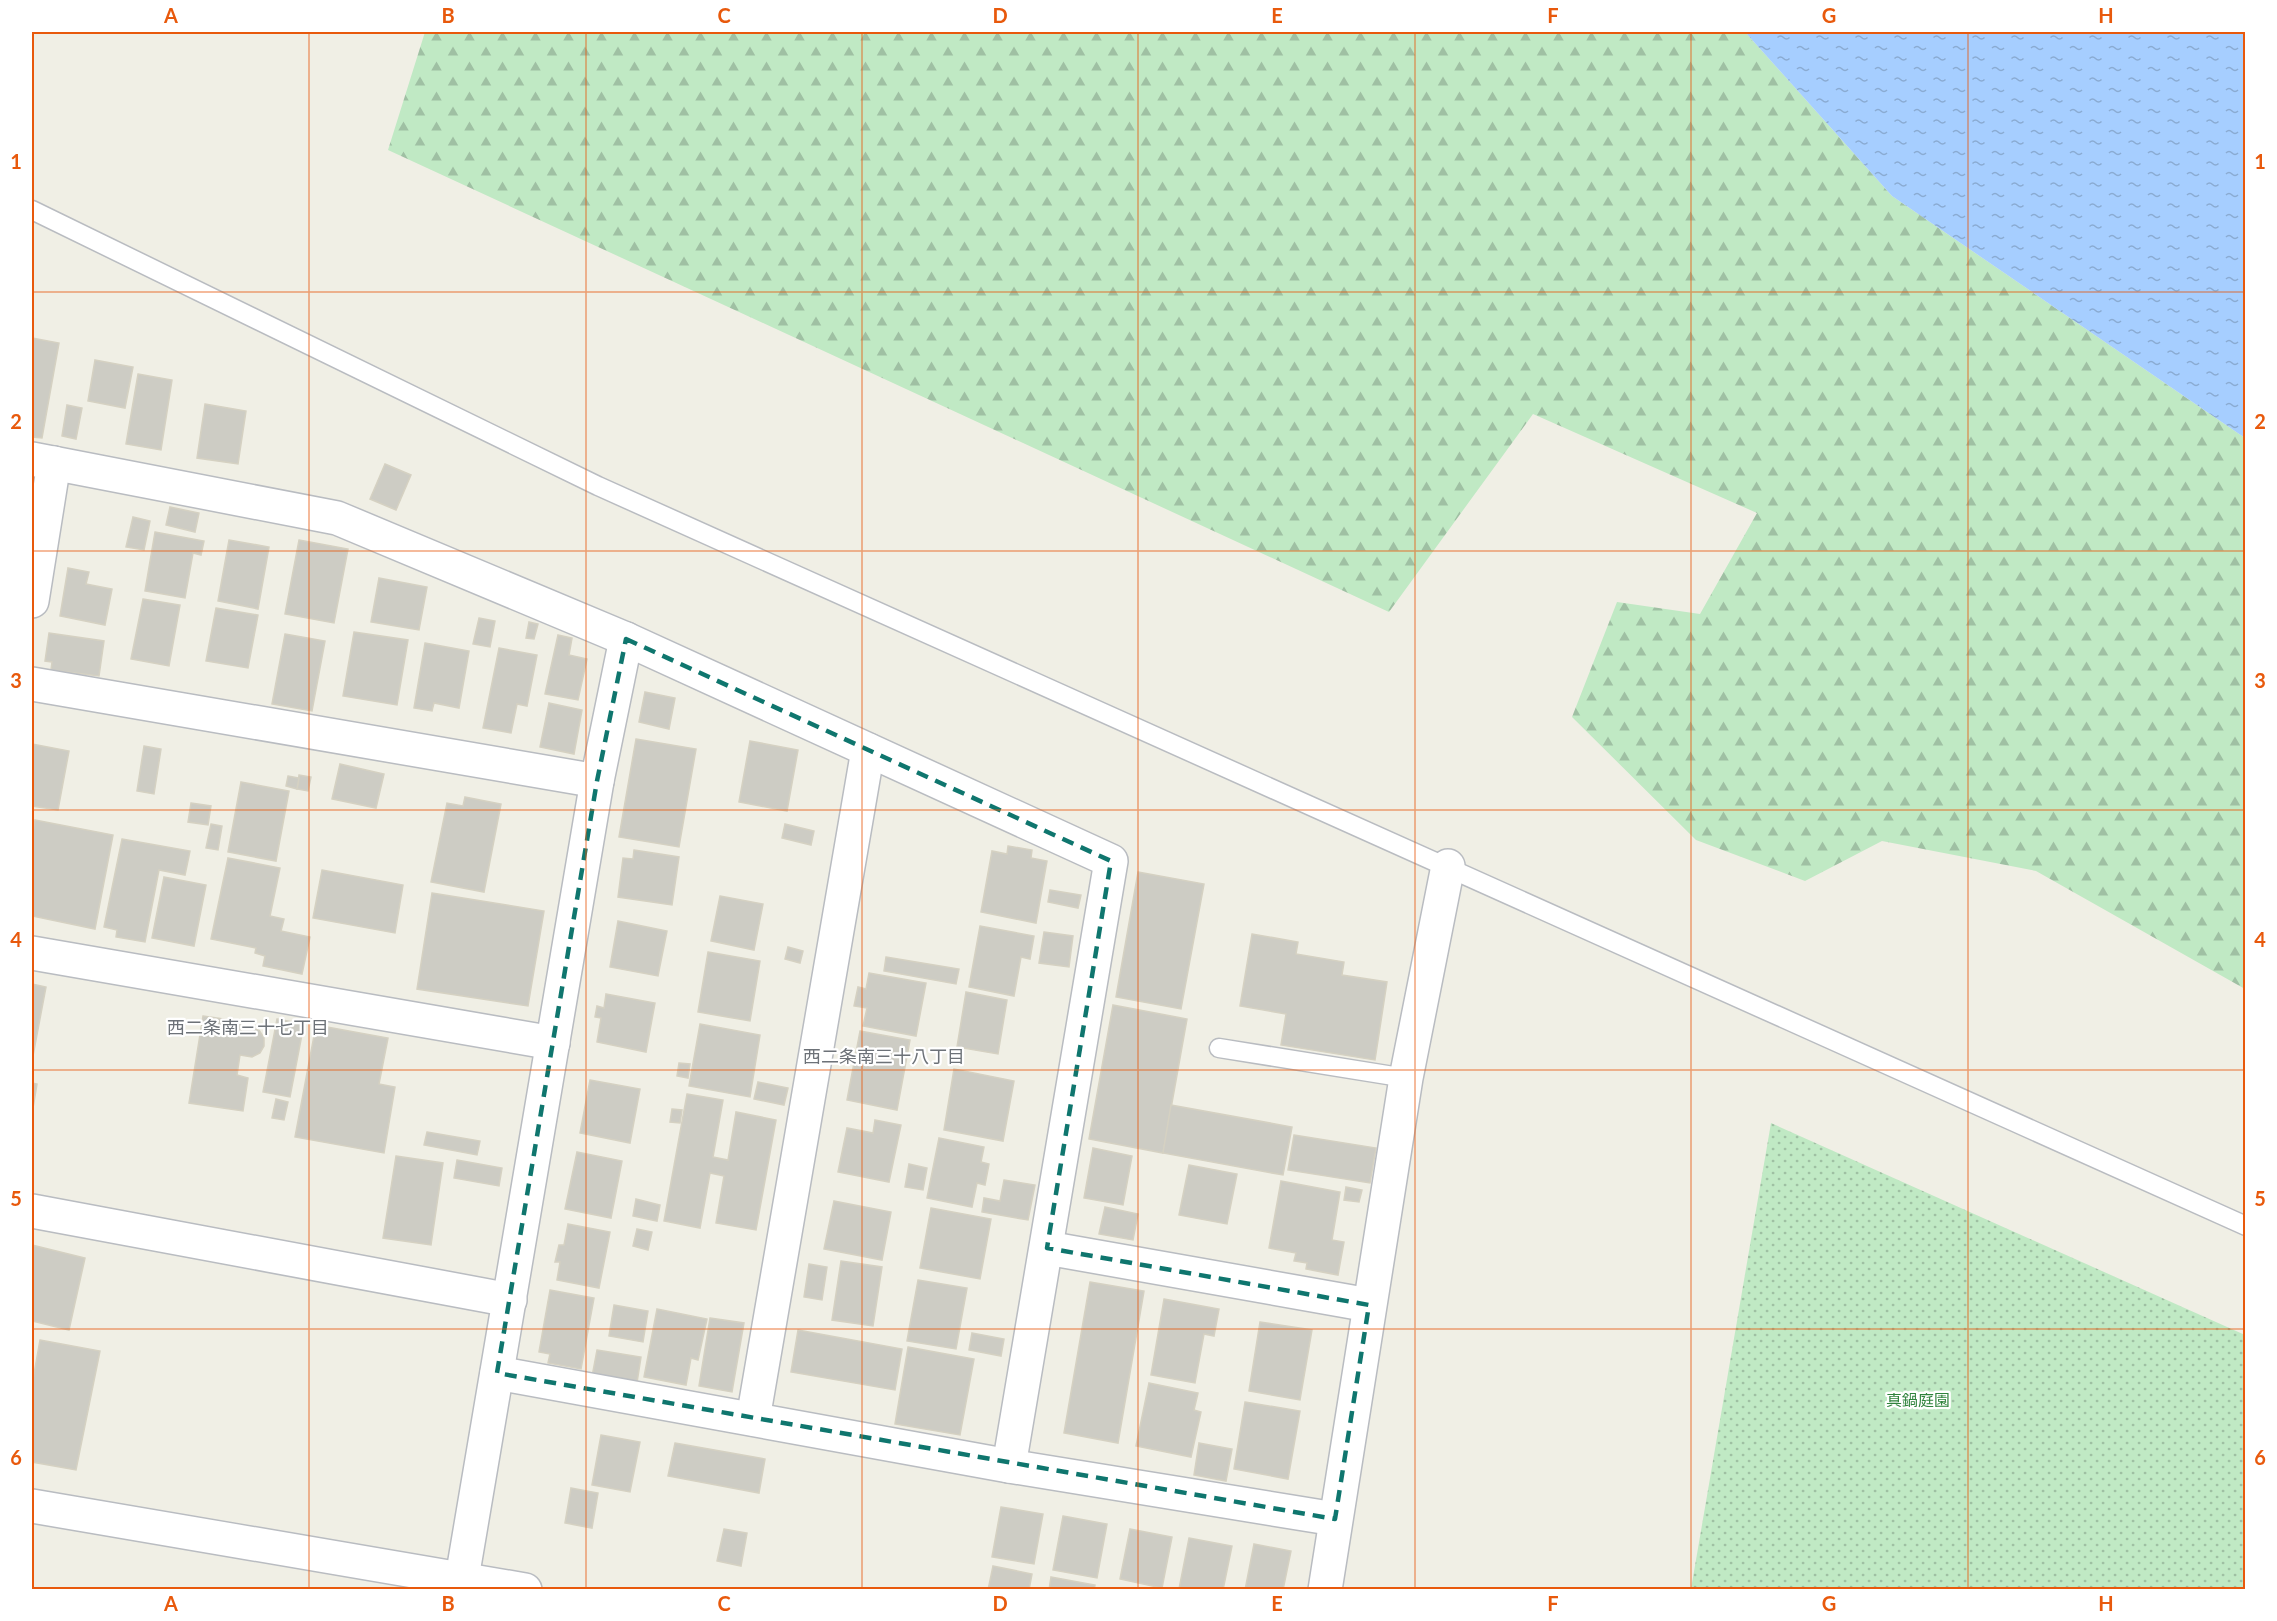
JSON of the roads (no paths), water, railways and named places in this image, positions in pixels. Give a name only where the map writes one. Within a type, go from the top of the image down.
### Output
[{"type":"street","points":[[32,601],[43,461],[337,518],[626,639],[1111,861],[1009,1466]]},
{"type":"street","points":[[461,1584],[597,781],[626,639]]},
{"type":"street","points":[[32,684],[597,781]]},
{"type":"street","points":[[753,1419],[868,750]]},
{"type":"street","points":[[1325,1590],[1406,1078],[1448,866]]},
{"type":"street","points":[[32,953],[553,1044]]},
{"type":"street","points":[[32,1211],[510,1300]]},
{"type":"street","points":[[1047,1248],[1369,1305]]},
{"type":"street","points":[[496,1373],[1009,1466],[1335,1519]]},
{"type":"street","points":[[32,1506],[461,1584],[525,1590]]},
{"type":"lane","points":[[32,210],[249,318],[598,486],[2246,1226]]},
{"type":"lane","points":[[1219,1048],[1406,1078]]},
{"type":"water","points":[[1745,32],[2245,32],[2245,438],[1892,196]]},
{"type":"district","name":"西二条南三十七丁目","points":[[248,1027]]},
{"type":"district","name":"西二条南三十八丁目","points":[[884,1056]]},
{"type":"park label","name":"真鍋庭園","points":[[1918,1399]]}]
